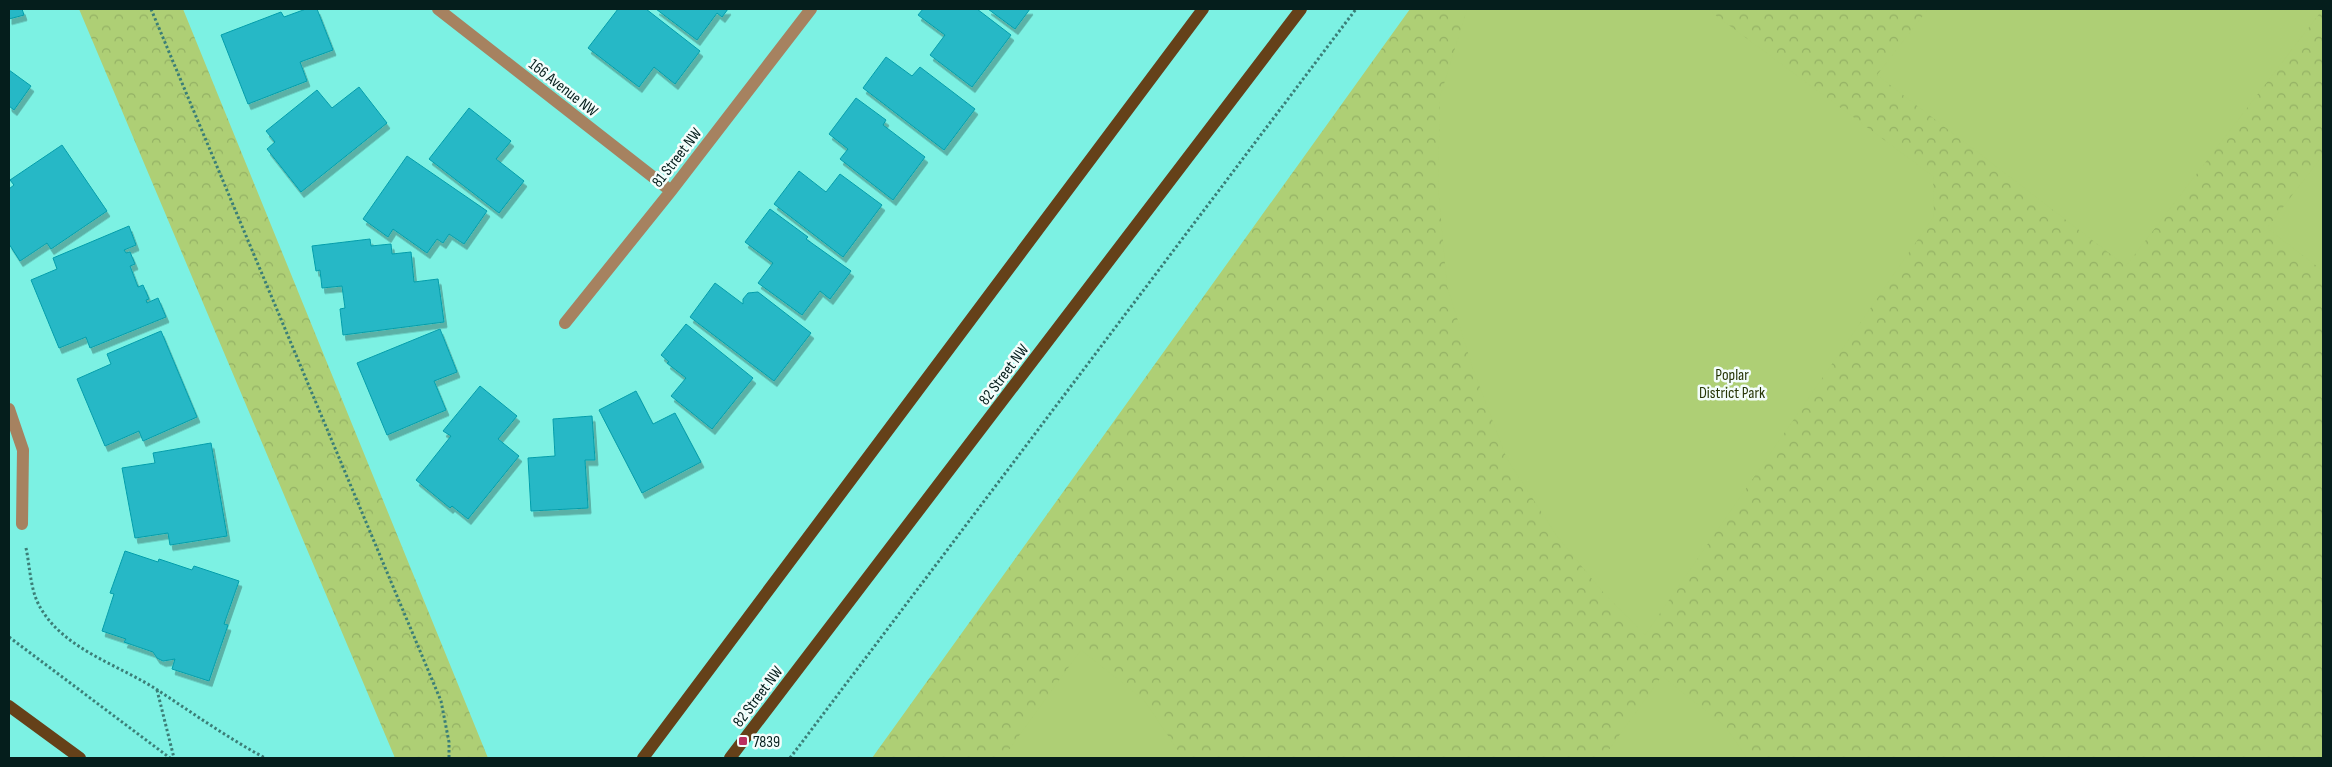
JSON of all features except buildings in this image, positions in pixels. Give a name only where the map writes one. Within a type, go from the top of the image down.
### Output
[{"type":"main road","points":[[643,758],[1203,9]]},
{"type":"main road","name":"82 Street NW","points":[[730,758],[1301,9]]},
{"type":"main road","points":[[9,706],[80,758]]},
{"type":"street","name":"166 Avenue NW","points":[[438,9],[671,191]]},
{"type":"street","name":"81 Street NW","points":[[565,323],[671,191],[811,9]]},
{"type":"street","points":[[9,409],[23,450],[22,524]]},
{"type":"path","points":[[151,9],[440,701],[449,742],[449,758]]},
{"type":"path","points":[[790,758],[1356,9]]},
{"type":"path","points":[[22,524],[35,595],[39,606],[56,630],[157,690],[236,743],[265,758]]},
{"type":"path","points":[[9,637],[170,758]]},
{"type":"path","points":[[157,690],[174,758]]},
{"type":"green space","points":[[79,9],[183,9],[488,758],[395,758]]},
{"type":"green space","name":"Poplar District Park","points":[[1410,9],[2323,9],[2323,758],[872,758]]},
{"type":"green space","points":[[1467,9],[1707,9],[1933,176],[1934,216],[1645,635],[1601,590],[1557,536],[1507,459],[1473,369],[1447,286],[1438,187],[1440,97]]},
{"type":"green space","points":[[1928,9],[2323,9],[2126,266],[1877,75]]},
{"type":"green space","points":[[2323,155],[2323,271],[2267,228]]},
{"type":"green space","points":[[1081,650],[1144,700],[1183,758],[1003,758]]},
{"type":"green space","points":[[1662,676],[1725,726],[1747,758],[1603,758]]},
{"type":"place","name":"7839","points":[[743,741]]}]
